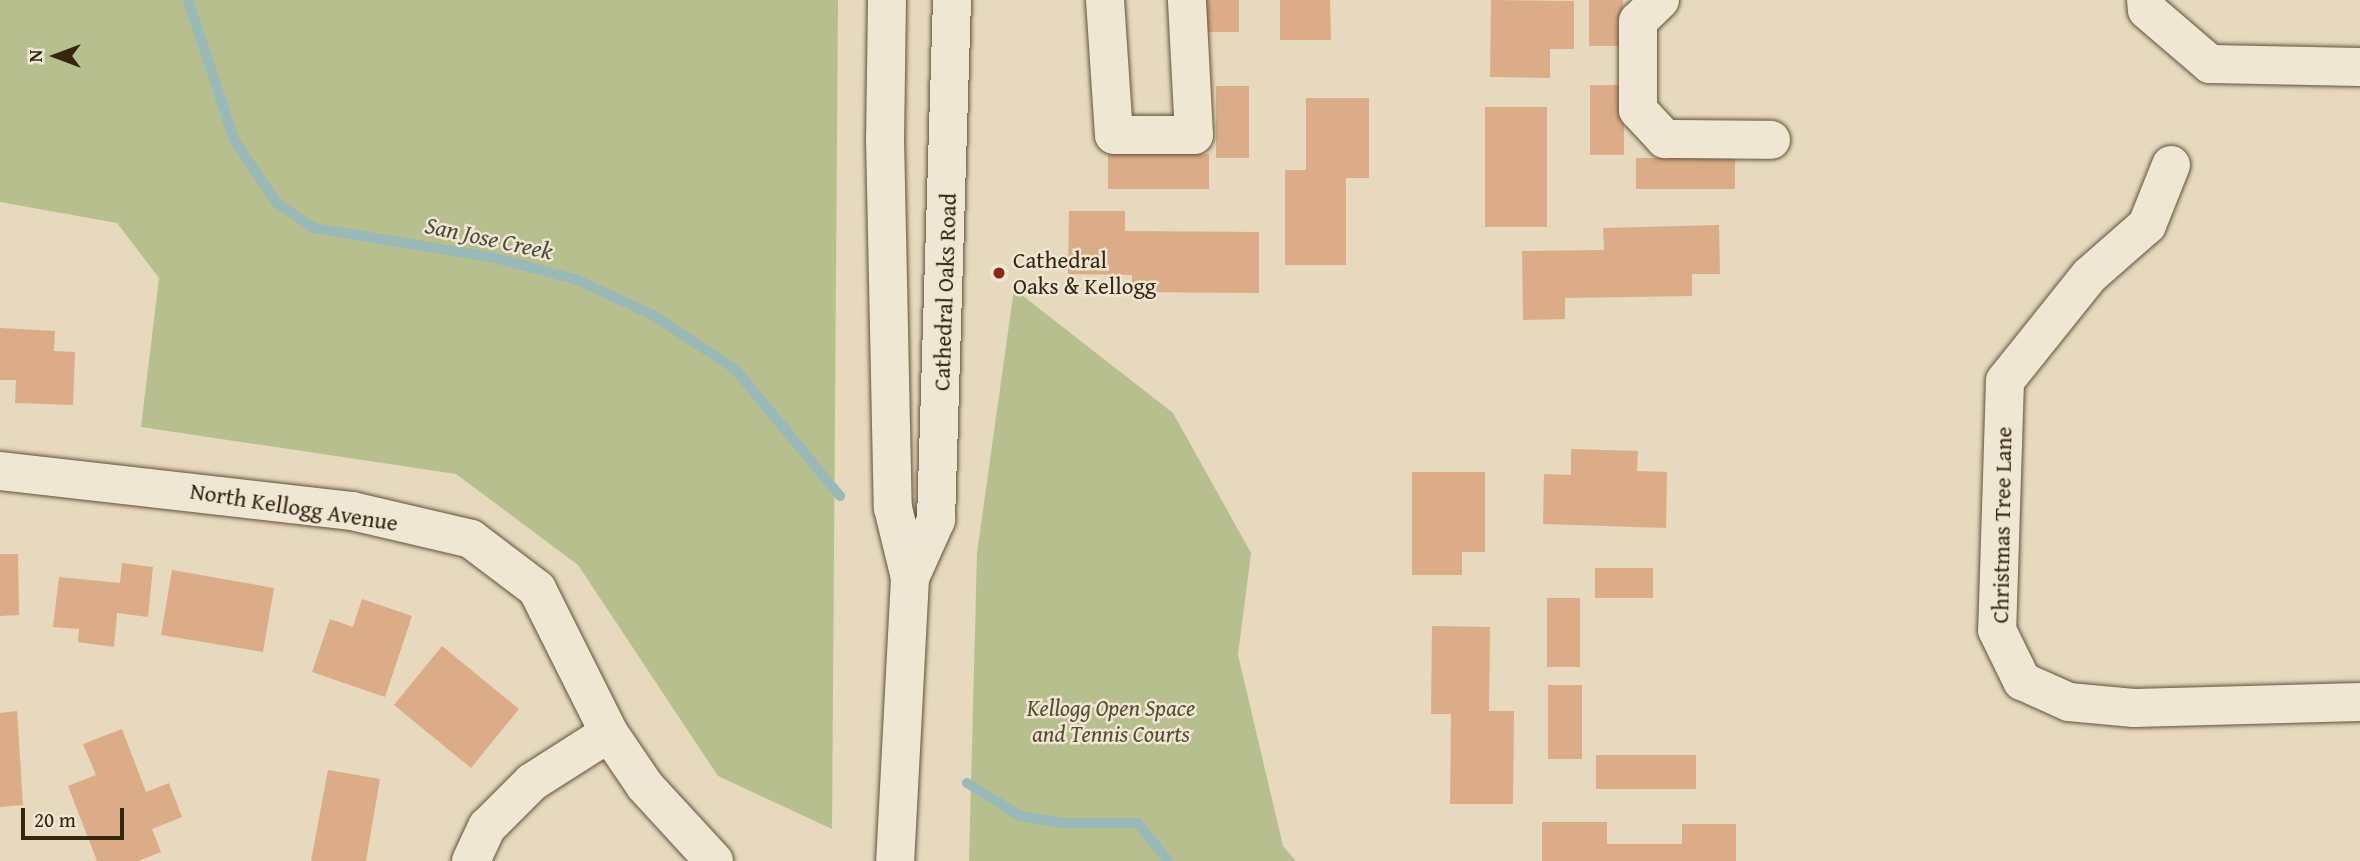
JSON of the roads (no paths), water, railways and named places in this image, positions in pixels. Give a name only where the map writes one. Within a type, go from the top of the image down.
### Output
[{"type":"street","name":"Cathedral Oaks Road","points":[[887,0],[885,138],[893,508],[910,578],[895,861]]},
{"type":"street","name":"Cathedral Oaks Road","points":[[910,578],[936,520],[952,0]]},
{"type":"street","points":[[1105,0],[1115,135],[1194,135],[1187,0]]},
{"type":"street","points":[[1660,0],[1638,21],[1638,110],[1665,139],[1771,140]]},
{"type":"street","points":[[2146,0],[2147,9],[2210,64],[2360,67]]},
{"type":"street","name":"Christmas Tree Lane","points":[[2171,165],[2147,225],[2089,276],[2006,381],[1997,630],[2022,681],[2069,702],[2134,708],[2360,702]]},
{"type":"street","name":"North Kellogg Avenue","points":[[0,471],[352,511],[471,539],[537,589],[609,733],[645,786],[714,861]]},
{"type":"street","points":[[471,861],[487,827],[532,782],[609,733]]},
{"type":"waterway","name":"San Jose Creek","points":[[188,0],[234,140],[276,202],[313,228],[491,257],[575,279],[653,315],[735,369],[840,496]]},
{"type":"waterway","name":"San Jose Creek","points":[[967,783],[1020,816],[1063,823],[1138,823],[1168,861]]},
{"type":"place","name":"Cathedral Oaks & Kellogg","points":[[999,273]]},
{"type":"park label","name":"Kellogg Open Space and Tennis Courts","points":[[1111,721]]}]
